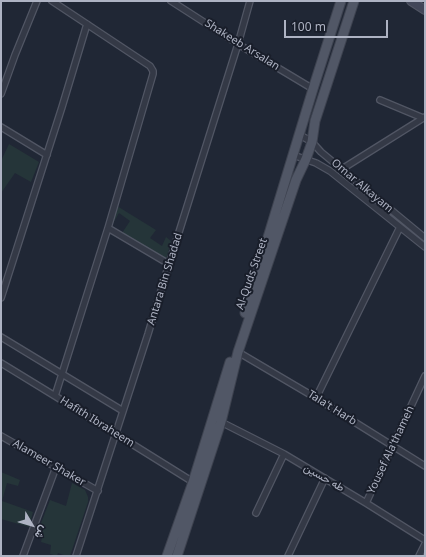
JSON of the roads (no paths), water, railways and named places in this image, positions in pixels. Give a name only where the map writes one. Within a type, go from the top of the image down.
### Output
[{"type":"main road","points":[[167,556],[193,482],[313,89],[342,1]]},
{"type":"main road","name":"Al-Quds Street","points":[[177,556],[221,422],[238,352],[296,180],[312,142],[315,121],[354,1]]},
{"type":"street","points":[[1,94],[37,1]]},
{"type":"street","points":[[52,1],[150,66],[153,71],[108,228],[55,396]]},
{"type":"street","name":"Shakeeb Arsalan","points":[[171,1],[238,44],[313,89]]},
{"type":"street","name":"Antara Bin Shadad","points":[[76,556],[148,334],[250,1]]},
{"type":"street","points":[[411,1],[425,10]]},
{"type":"street","points":[[1,298],[2,290],[47,155],[87,24]]},
{"type":"street","points":[[380,100],[424,117]]},
{"type":"street","points":[[342,169],[424,117]]},
{"type":"street","points":[[1,127],[47,155]]},
{"type":"street","name":"Omar Alkayam","points":[[300,135],[312,142],[321,152],[425,238]]},
{"type":"street","name":"Omar Alkayam","points":[[293,155],[316,163],[330,171],[424,245]]},
{"type":"street","points":[[316,398],[400,227]]},
{"type":"street","points":[[108,228],[169,264]]},
{"type":"street","points":[[1,337],[123,411]]},
{"type":"street","name":"Tala't Harb","points":[[238,352],[316,398],[425,466]]},
{"type":"street","name":"Hafith Ibraheem","points":[[1,363],[193,482]]},
{"type":"street","name":"Yousef Ala'thameh","points":[[366,503],[425,376]]},
{"type":"street","name":"طه حسين","points":[[221,422],[284,454],[425,540]]},
{"type":"street","name":"Alameer Shaker","points":[[1,436],[98,491]]},
{"type":"street","points":[[256,513],[284,454]]},
{"type":"street","points":[[23,556],[56,467]]},
{"type":"street","points":[[288,556],[325,478]]},
{"type":"street","points":[[419,556],[425,544]]}]
